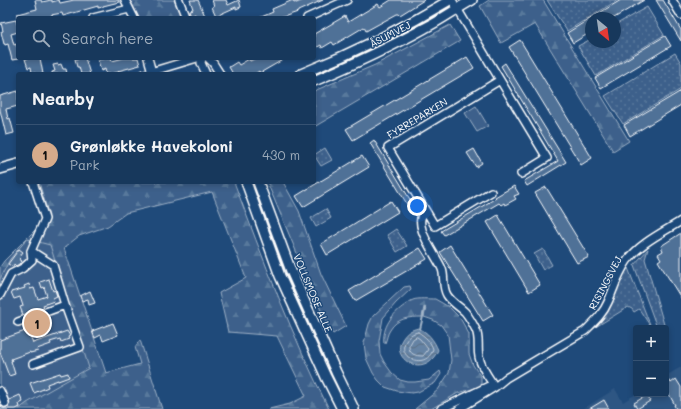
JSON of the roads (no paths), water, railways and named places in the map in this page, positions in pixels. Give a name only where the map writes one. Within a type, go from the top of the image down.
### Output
[{"type":"street","points":[[125,0],[133,16]]},
{"type":"street","points":[[179,0],[185,16]]},
{"type":"street","points":[[311,16],[347,0]]},
{"type":"street","points":[[451,0],[547,158],[521,174]]},
{"type":"street","name":"ÅSUMVEJ","points":[[306,72],[336,60],[382,38],[451,0]]},
{"type":"street","name":"ÅSUMVEJ","points":[[316,80],[426,28],[472,0]]},
{"type":"street","points":[[672,0],[681,15]]},
{"type":"street","points":[[101,16],[129,9]]},
{"type":"street","points":[[149,60],[152,72],[191,60]]},
{"type":"street","points":[[202,60],[201,63],[205,72]]},
{"type":"street","points":[[210,60],[219,72]]},
{"type":"street","name":"FYRREPARKEN","points":[[491,192],[435,226],[388,148],[500,80]]},
{"type":"street","points":[[0,169],[16,165]]},
{"type":"street","points":[[0,295],[10,274],[23,268],[32,260],[31,251],[45,219],[34,184]]},
{"type":"street","points":[[247,184],[280,276],[342,409]]},
{"type":"street","name":"VOLLSMOSE ALLE","points":[[259,184],[291,271],[354,409]]},
{"type":"street","points":[[426,211],[423,213],[421,219],[422,229],[442,270],[445,292],[454,303],[465,312],[476,331],[479,341],[479,359],[494,386]]},
{"type":"street","name":"RISINGSVEJ","points":[[459,409],[506,378],[585,331],[595,322],[608,304],[621,269],[628,259],[646,242],[681,221]]},
{"type":"street","points":[[31,251],[53,265],[80,347],[33,364]]},
{"type":"street","points":[[18,322],[65,305]]},
{"type":"street","name":"RISINGSVEJ","points":[[441,409],[494,386]]},
{"type":"street","points":[[0,390],[5,403]]},
{"type":"water","points":[[418,328],[430,337],[438,350],[432,359],[425,364],[417,365],[404,359],[400,353],[400,346],[406,334],[411,330]]},
{"type":"waterway","points":[[420,329],[425,308]]},
{"type":"place","name":"Grønløkke Havekoloni","points":[[37,323]]}]
